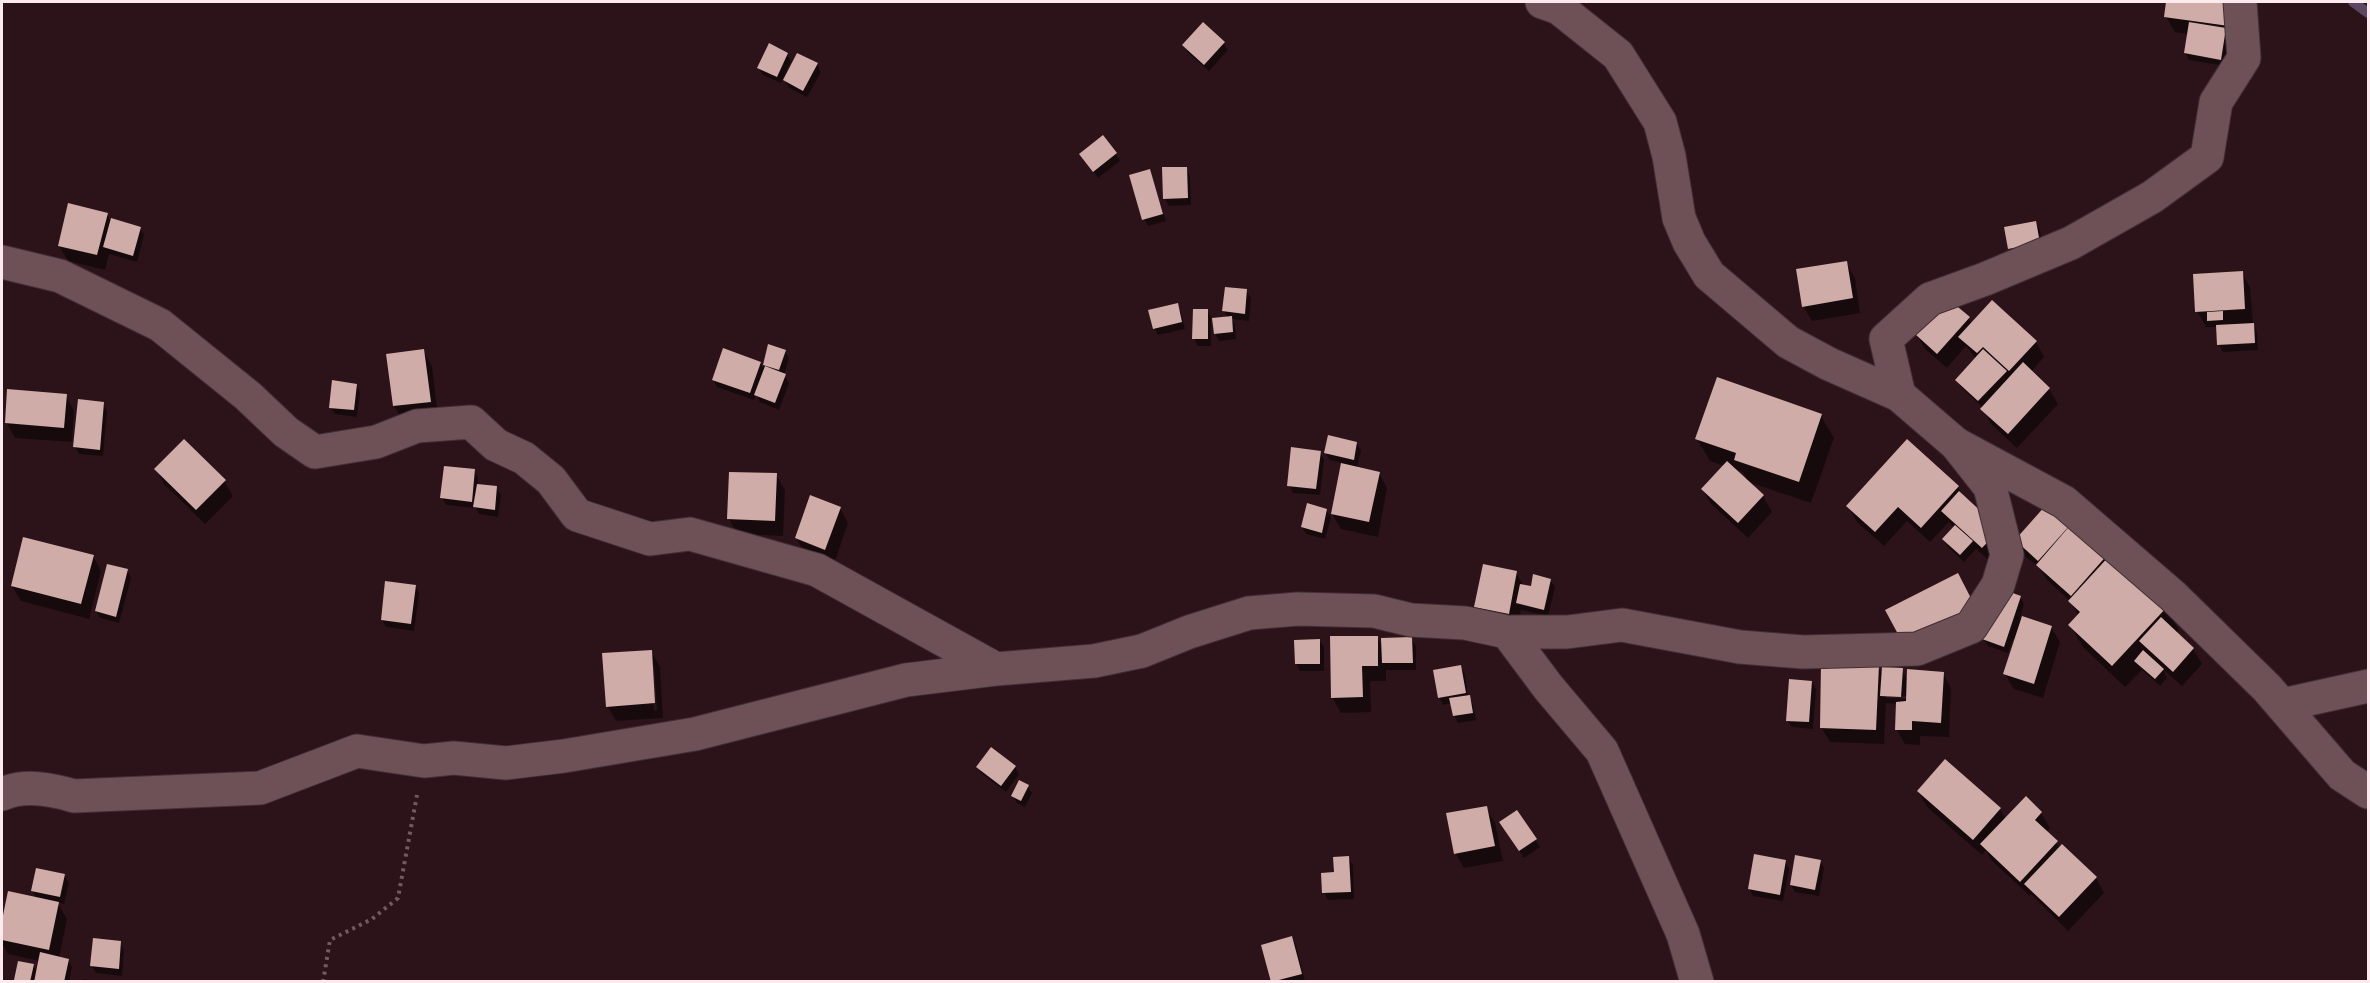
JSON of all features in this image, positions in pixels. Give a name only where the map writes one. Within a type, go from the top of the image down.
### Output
[{"type":"street","points":[[1899,395],[1886,339],[1930,299],[2071,243],[2152,197],[2207,157],[2216,102],[2244,58],[2240,2]]},
{"type":"street","points":[[2,794],[10,790],[46,788],[75,796],[260,788],[357,751],[424,761],[454,758],[506,763],[626,747],[695,734],[906,680],[996,669],[1094,661],[1142,651],[1189,632],[1249,613],[1298,609],[1374,611],[1411,620],[1465,623],[1508,632],[1567,632],[1622,625],[1740,647],[1803,652],[1917,649],[1971,627],[1998,585],[2007,555],[1990,487],[1956,444],[1899,395],[1829,364],[1788,342],[1709,275],[1689,242],[1679,218],[1669,156],[1660,122],[1618,55],[1551,4]]},
{"type":"street","points":[[3,262],[60,276],[160,325],[248,396],[286,432],[315,452],[376,442],[417,426],[471,422],[496,445],[524,458],[551,480],[577,515],[650,539],[690,534],[817,570],[996,669]]},
{"type":"street","points":[[1956,444],[2064,502],[2173,596],[2282,705],[2342,775],[2368,792]]},
{"type":"street","points":[[1508,632],[1548,687],[1602,751],[1683,934],[1697,981]]},
{"type":"street","points":[[2282,705],[2368,686]]},
{"type":"path","points":[[323,981],[330,940],[372,919],[398,898],[424,761]]},
{"type":"building","points":[[2166,2],[2233,2],[2229,26],[2164,17]]},
{"type":"building","points":[[1203,22],[1225,42],[1204,65],[1182,45]]},
{"type":"building","points":[[2189,22],[2226,28],[2221,60],[2184,53]]},
{"type":"building","points":[[769,43],[788,53],[777,77],[757,68]]},
{"type":"building","points":[[797,53],[818,63],[803,91],[783,80]]},
{"type":"building","points":[[1103,135],[1117,153],[1093,172],[1079,154]]},
{"type":"building","points":[[1162,167],[1187,167],[1188,198],[1163,199]]},
{"type":"building","points":[[1150,169],[1163,214],[1142,220],[1129,175]]},
{"type":"building","points":[[68,203],[108,213],[97,255],[58,246]]},
{"type":"building","points":[[111,218],[141,227],[133,256],[103,247]]},
{"type":"building","points":[[2036,221],[2040,243],[2008,249],[2004,227]]},
{"type":"building","points":[[1847,261],[1853,298],[1802,307],[1796,269]]},
{"type":"building","points":[[2243,271],[2245,309],[2195,312],[2193,274]]},
{"type":"building","points":[[1225,287],[1247,289],[1245,314],[1222,311]]},
{"type":"building","points":[[1947,298],[1970,317],[1937,354],[1915,334]]},
{"type":"building","points":[[1992,300],[2037,341],[2009,371],[1983,347],[1977,353],[1958,337]]},
{"type":"building","points":[[1178,303],[1182,322],[1153,329],[1148,310]]},
{"type":"building","points":[[1193,309],[1208,309],[1208,339],[1192,339]]},
{"type":"building","points":[[2223,311],[2223,320],[2207,321],[2207,312]]},
{"type":"building","points":[[1232,316],[1233,332],[1214,334],[1212,318]]},
{"type":"building","points":[[2254,323],[2255,343],[2217,345],[2216,325]]},
{"type":"building","points":[[768,344],[786,350],[779,370],[763,365]]},
{"type":"building","points":[[723,348],[761,362],[750,393],[712,380]]},
{"type":"building","points":[[424,349],[431,402],[393,406],[386,354]]},
{"type":"building","points":[[1983,349],[2007,371],[1978,401],[1955,380]]},
{"type":"building","points":[[2023,362],[2050,388],[2008,434],[1980,409]]},
{"type":"building","points":[[765,366],[786,374],[775,403],[754,395]]},
{"type":"building","points":[[1717,377],[1822,414],[1799,482],[1734,460],[1736,453],[1695,439]]},
{"type":"building","points":[[332,380],[357,384],[354,410],[329,408]]},
{"type":"building","points":[[7,389],[67,394],[64,428],[5,423]]},
{"type":"building","points":[[78,399],[104,402],[100,450],[73,447]]},
{"type":"building","points":[[1328,435],[1357,442],[1354,460],[1324,453]]},
{"type":"building","points":[[184,439],[226,480],[196,510],[154,469]]},
{"type":"building","points":[[1907,439],[1959,486],[1921,528],[1898,507],[1875,532],[1846,506]]},
{"type":"building","points":[[1291,447],[1321,451],[1316,489],[1287,486]]},
{"type":"building","points":[[1727,461],[1764,495],[1738,523],[1701,489]]},
{"type":"building","points":[[1341,463],[1380,472],[1369,522],[1331,514]]},
{"type":"building","points":[[444,466],[475,469],[472,502],[440,498]]},
{"type":"building","points":[[729,472],[777,473],[775,521],[727,519]]},
{"type":"building","points":[[477,484],[497,486],[495,510],[473,507]]},
{"type":"building","points":[[1959,491],[2000,529],[1982,548],[1941,511]]},
{"type":"building","points":[[810,495],[841,507],[825,550],[795,538]]},
{"type":"building","points":[[1307,503],[1327,509],[1322,533],[1301,527]]},
{"type":"building","points":[[2046,505],[2070,525],[2038,561],[2015,540]]},
{"type":"building","points":[[2073,522],[2109,553],[2071,596],[2036,565]]},
{"type":"building","points":[[1955,525],[1973,541],[1960,555],[1942,539]]},
{"type":"building","points":[[23,537],[94,555],[81,604],[11,586]]},
{"type":"building","points":[[2111,554],[2167,607],[2112,666],[2068,625],[2080,612],[2068,601]]},
{"type":"building","points":[[107,564],[128,569],[116,617],[95,611]]},
{"type":"building","points":[[1483,564],[1517,571],[1509,614],[1474,607]]},
{"type":"building","points":[[1958,573],[1977,610],[1905,647],[1885,610]]},
{"type":"building","points":[[1533,574],[1551,579],[1544,610],[1516,603],[1520,584],[1531,586]]},
{"type":"building","points":[[385,581],[416,585],[411,624],[381,620]]},
{"type":"building","points":[[1999,588],[2021,596],[2004,647],[1982,639]]},
{"type":"building","points":[[2022,616],[2052,626],[2034,684],[2003,674]]},
{"type":"building","points":[[2161,617],[2194,648],[2173,672],[2139,641]]},
{"type":"building","points":[[1330,636],[1378,636],[1378,666],[1362,666],[1363,697],[1331,698]]},
{"type":"building","points":[[1412,637],[1413,663],[1382,663],[1381,638]]},
{"type":"building","points":[[1320,639],[1320,664],[1295,664],[1294,640]]},
{"type":"building","points":[[652,650],[655,703],[606,707],[602,653]]},
{"type":"building","points":[[2143,650],[2164,669],[2155,679],[2134,661]]},
{"type":"building","points":[[1821,663],[1879,665],[1876,730],[1820,728]]},
{"type":"building","points":[[1461,665],[1466,693],[1438,698],[1433,670]]},
{"type":"building","points":[[1882,667],[1903,668],[1901,697],[1880,696]]},
{"type":"building","points":[[1907,669],[1944,672],[1941,723],[1912,721],[1912,730],[1895,730],[1896,702],[1906,701]]},
{"type":"building","points":[[1789,679],[1812,681],[1809,722],[1786,721]]},
{"type":"building","points":[[1470,695],[1473,713],[1453,716],[1449,698]]},
{"type":"building","points":[[991,747],[1016,766],[1001,786],[976,767]]},
{"type":"building","points":[[1945,759],[2001,808],[1973,840],[1917,791]]},
{"type":"building","points":[[1019,780],[1029,785],[1021,801],[1011,796]]},
{"type":"building","points":[[2026,796],[2042,812],[2035,820],[2058,841],[2020,882],[1980,844]]},
{"type":"building","points":[[1487,806],[1495,846],[1454,854],[1446,813]]},
{"type":"building","points":[[1517,810],[1537,839],[1519,851],[1499,822]]},
{"type":"building","points":[[2062,844],[2097,877],[2059,917],[2024,884]]},
{"type":"building","points":[[1754,854],[1786,860],[1780,895],[1748,889]]},
{"type":"building","points":[[1795,855],[1821,860],[1815,890],[1790,885]]},
{"type":"building","points":[[1349,856],[1351,892],[1322,893],[1321,873],[1334,872],[1333,857]]},
{"type":"building","points":[[36,868],[65,874],[60,897],[31,891]]},
{"type":"building","points":[[8,891],[59,902],[49,950],[2,940],[2,920]]},
{"type":"building","points":[[1292,936],[1302,974],[1271,982],[1261,945]]},
{"type":"building","points":[[93,938],[121,941],[119,969],[90,966]]},
{"type":"building","points":[[40,952],[69,959],[64,982],[34,982]]},
{"type":"building","points":[[18,961],[34,964],[30,982],[14,980]]},
{"type":"waterway","points":[[2353,2],[2368,13]]}]
